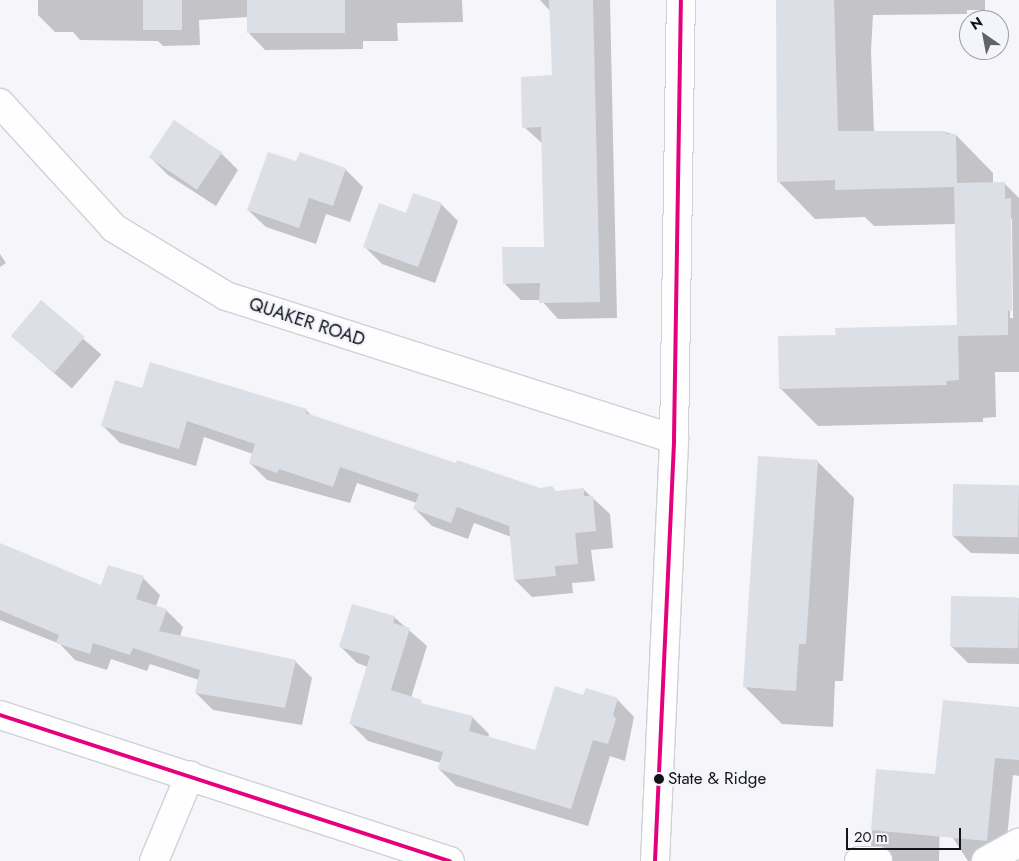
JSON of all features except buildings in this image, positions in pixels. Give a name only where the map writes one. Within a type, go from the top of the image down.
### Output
[{"type":"street","points":[[655,861],[674,439],[681,0]]},
{"type":"street","name":"QUAKER ROAD","points":[[0,103],[114,228],[226,296],[674,439]]},
{"type":"street","points":[[0,715],[190,775],[450,861]]},
{"type":"street","points":[[154,861],[190,775]]},
{"type":"street","points":[[986,861],[1019,843]]},
{"type":"street","points":[[859,861],[878,861]]},
{"type":"transit line","points":[[655,861],[674,439],[681,0]]},
{"type":"transit line","points":[[0,715],[450,861]]},
{"type":"place","name":"State & Ridge","points":[[659,779]]}]
